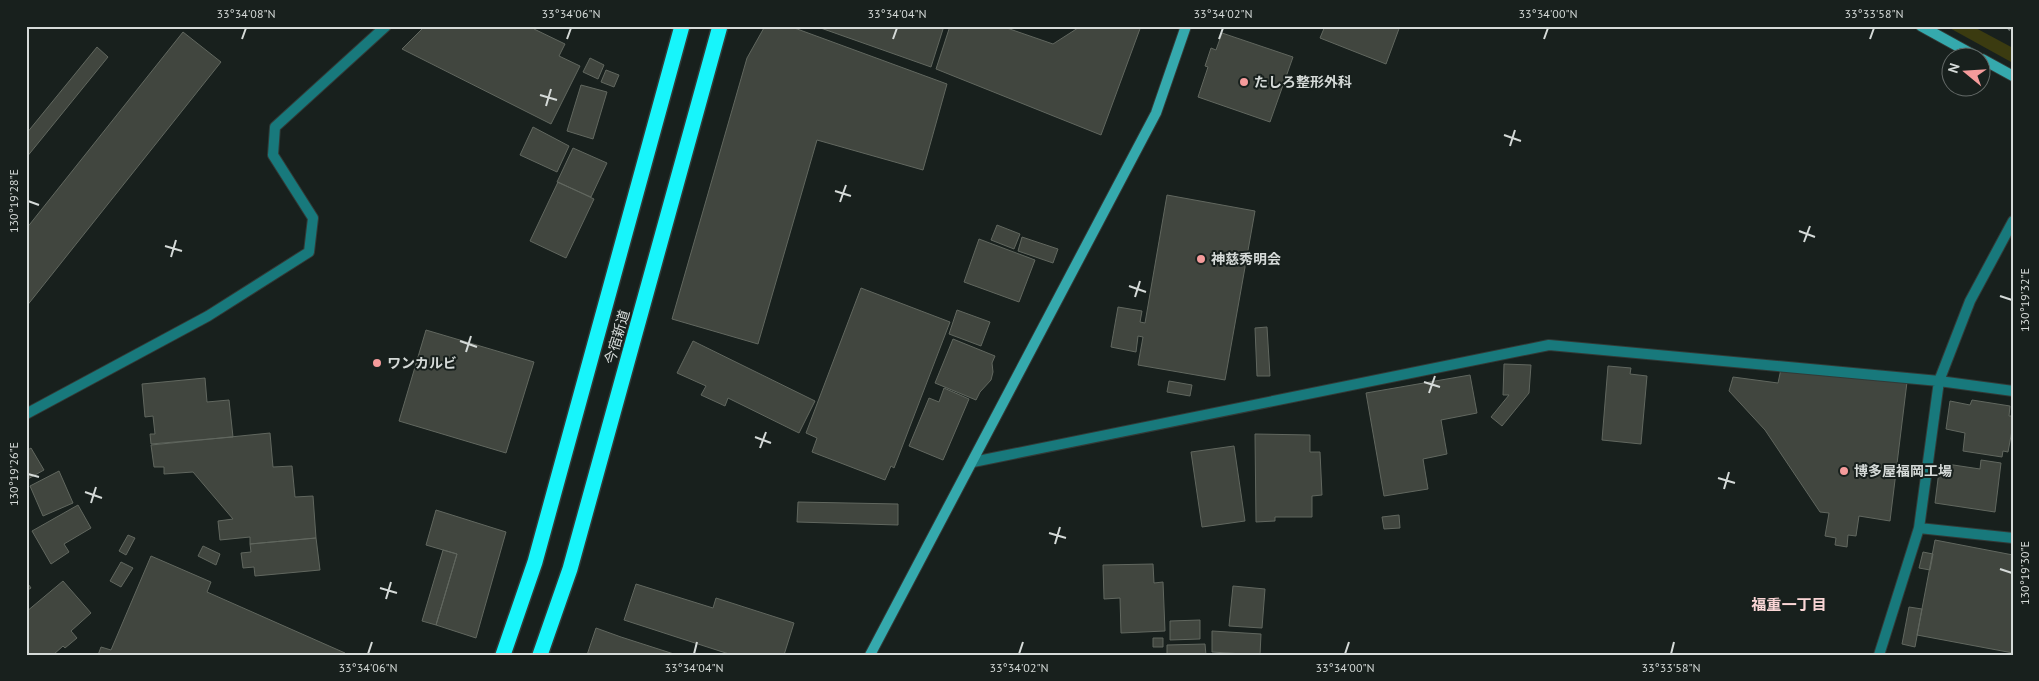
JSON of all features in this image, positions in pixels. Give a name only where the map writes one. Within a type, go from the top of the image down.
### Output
[{"type":"highway","name":"今宿新道","points":[[503,655],[535,562],[682,26]]},
{"type":"highway","name":"今宿新道","points":[[540,655],[572,560],[720,26]]},
{"type":"street","points":[[26,414],[208,316],[309,252],[313,218],[273,155],[275,127],[386,26]]},
{"type":"street","points":[[870,655],[1156,113],[1186,26]]},
{"type":"street","points":[[1921,26],[1962,48]]},
{"type":"street","points":[[1992,65],[2013,76]]},
{"type":"street","points":[[1880,655],[1919,528],[1938,381],[1970,301],[2013,222]]},
{"type":"street","points":[[973,462],[1549,345],[1938,381],[2013,391]]},
{"type":"street","points":[[1919,528],[2013,538]]},
{"type":"path","points":[[2004,26],[2013,31]]},
{"type":"shaded area","points":[[1946,26],[1972,26],[2013,48],[2013,63],[1992,51],[1992,48],[1986,48]]},
{"type":"building","points":[[425,26],[535,26],[534,29],[565,44],[559,56],[580,66],[551,124],[402,49]]},
{"type":"building","points":[[765,26],[789,26],[947,84],[923,170],[817,140],[758,344],[672,319],[747,58]]},
{"type":"building","points":[[815,26],[944,26],[931,67]]},
{"type":"building","points":[[950,26],[1001,26],[1053,44],[1081,26],[1141,26],[1101,135],[936,69]]},
{"type":"building","points":[[1325,26],[1400,26],[1386,64],[1320,38]]},
{"type":"building","points":[[183,32],[221,62],[26,307],[26,229]]},
{"type":"building","name":"たしろ整形外科","points":[[1222,33],[1293,57],[1270,122],[1198,97],[1208,67],[1205,66],[1211,48],[1216,50]]},
{"type":"building","points":[[97,47],[108,57],[26,158],[26,134]]},
{"type":"building","points":[[590,58],[604,65],[598,79],[583,72]]},
{"type":"building","points":[[606,70],[619,75],[614,87],[601,82]]},
{"type":"building","points":[[581,85],[607,92],[593,139],[567,131]]},
{"type":"building","points":[[533,127],[569,146],[557,172],[520,155]]},
{"type":"building","points":[[573,148],[607,163],[591,197],[557,182]]},
{"type":"building","points":[[558,182],[594,199],[566,258],[530,241]]},
{"type":"building","name":"神慈秀明会","points":[[1167,195],[1255,211],[1225,380],[1138,365],[1143,337],[1138,336],[1136,352],[1111,347],[1118,307],[1142,311],[1140,322],[1145,323]]},
{"type":"building","points":[[997,225],[1020,234],[1014,249],[991,240]]},
{"type":"building","points":[[1022,237],[1058,249],[1053,263],[1018,251]]},
{"type":"building","points":[[979,239],[1035,260],[1019,302],[964,282]]},
{"type":"building","points":[[861,288],[950,322],[894,468],[891,466],[885,480],[812,452],[817,438],[806,433]]},
{"type":"building","points":[[957,310],[990,322],[981,346],[949,334]]},
{"type":"building","points":[[1267,327],[1270,376],[1257,376],[1255,328]]},
{"type":"building","points":[[426,330],[534,362],[506,453],[399,421]]},
{"type":"building","points":[[953,339],[995,356],[992,363],[993,372],[991,380],[980,392],[976,400],[935,383]]},
{"type":"building","points":[[693,341],[815,401],[799,433],[728,398],[725,406],[701,395],[706,386],[677,373]]},
{"type":"building","points":[[1504,364],[1531,365],[1529,393],[1502,426],[1491,417],[1509,395],[1503,395]]},
{"type":"building","points":[[1608,366],[1631,368],[1630,374],[1647,376],[1641,444],[1602,440]]},
{"type":"building","name":"博多屋福岡工場","points":[[1781,369],[1907,382],[1890,521],[1859,516],[1856,536],[1848,535],[1847,547],[1835,545],[1836,538],[1825,536],[1829,513],[1820,512],[1765,430],[1729,391],[1733,377],[1778,383]]},
{"type":"building","points":[[1470,375],[1477,413],[1441,420],[1447,454],[1423,459],[1428,489],[1384,496],[1366,393]]},
{"type":"building","points":[[205,378],[207,402],[229,400],[233,437],[151,444],[150,434],[155,434],[153,416],[145,417],[142,384]]},
{"type":"building","points":[[1169,381],[1192,385],[1190,396],[1167,392]]},
{"type":"building","points":[[944,388],[969,399],[943,460],[909,446],[929,398],[939,402]]},
{"type":"building","points":[[1972,400],[2010,406],[2009,416],[2013,416],[2013,425],[2008,452],[2003,451],[2002,457],[1963,451],[1965,433],[1946,429],[1950,401],[1970,405]]},
{"type":"building","points":[[270,433],[273,467],[292,466],[295,497],[313,496],[316,538],[250,544],[250,537],[220,540],[218,521],[233,519],[193,472],[164,474],[164,467],[154,467],[151,445]]},
{"type":"building","points":[[1255,434],[1310,435],[1310,452],[1320,452],[1322,495],[1312,496],[1312,517],[1275,517],[1275,521],[1256,522]]},
{"type":"building","points":[[1234,446],[1245,521],[1202,527],[1191,452]]},
{"type":"building","points":[[31,448],[44,470],[26,480],[26,451]]},
{"type":"building","points":[[1981,460],[2001,463],[1995,512],[1935,503],[1940,463],[1980,469]]},
{"type":"building","points":[[59,471],[73,503],[43,516],[30,486]]},
{"type":"building","points":[[798,502],[898,504],[898,525],[797,522]]},
{"type":"building","points":[[78,505],[91,528],[64,544],[69,552],[51,564],[32,531]]},
{"type":"building","points":[[436,510],[506,532],[476,638],[436,625],[457,554],[426,545]]},
{"type":"building","points":[[1399,515],[1400,528],[1384,529],[1382,517]]},
{"type":"building","points":[[128,535],[135,538],[126,555],[119,551]]},
{"type":"building","points":[[316,538],[320,570],[255,576],[254,567],[243,568],[241,553],[251,552],[250,544]]},
{"type":"building","points":[[1935,540],[2013,555],[2013,653],[1917,635]]},
{"type":"building","points":[[203,546],[220,554],[216,565],[198,556]]},
{"type":"building","points":[[443,550],[457,554],[436,625],[422,621]]},
{"type":"building","points":[[1923,552],[1933,554],[1930,570],[1919,568]]},
{"type":"building","points":[[151,556],[211,582],[207,592],[345,653],[344,655],[98,655],[101,647],[111,650]]},
{"type":"building","points":[[121,562],[133,568],[121,587],[110,581]]},
{"type":"building","points":[[1153,564],[1154,583],[1163,582],[1165,631],[1121,633],[1120,598],[1104,599],[1103,565]]},
{"type":"building","points":[[26,581],[31,588],[26,591]]},
{"type":"building","points":[[63,581],[91,613],[71,631],[77,638],[65,648],[63,646],[53,655],[26,655],[26,612]]},
{"type":"building","points":[[636,584],[713,608],[716,598],[794,623],[784,655],[732,655],[624,620]]},
{"type":"building","points":[[1233,586],[1265,589],[1262,628],[1229,626]]},
{"type":"building","points":[[1909,607],[1922,609],[1915,647],[1902,644]]},
{"type":"building","points":[[1200,620],[1200,639],[1170,640],[1170,621]]},
{"type":"building","points":[[596,628],[621,637],[677,655],[587,655]]},
{"type":"building","points":[[1212,631],[1261,634],[1260,655],[1212,652]]},
{"type":"building","points":[[1153,638],[1163,638],[1163,647],[1153,647]]},
{"type":"building","points":[[1205,644],[1206,655],[1167,655],[1167,645]]},
{"type":"place","name":"たしろ整形外科","points":[[1244,82]]},
{"type":"place","name":"神慈秀明会","points":[[1201,259]]},
{"type":"place","name":"ワンカルビ","points":[[377,363]]},
{"type":"place","name":"博多屋福岡工場","points":[[1844,471]]},
{"type":"district","name":"福重一丁目","points":[[1789,605]]}]
